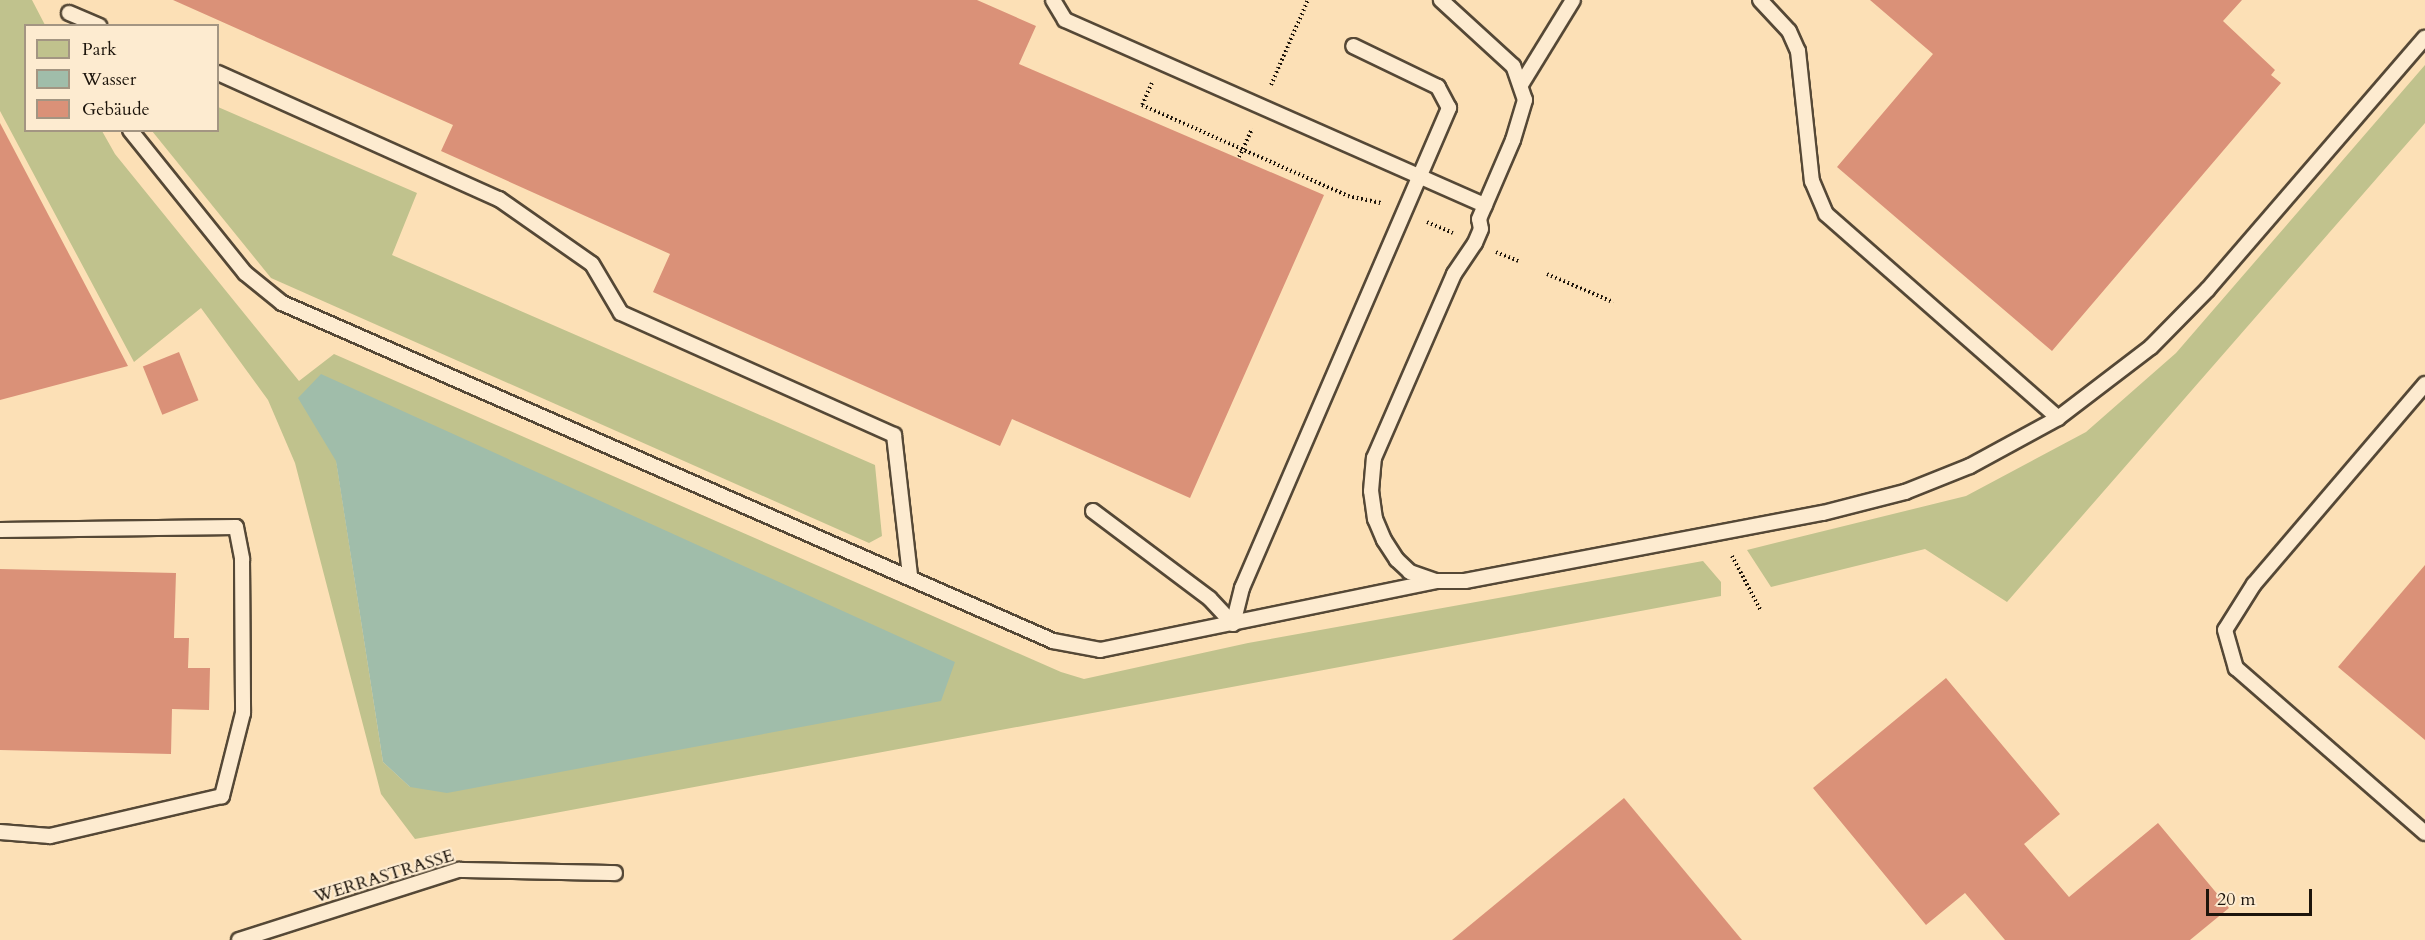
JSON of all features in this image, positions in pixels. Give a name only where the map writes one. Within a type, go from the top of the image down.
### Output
[{"type":"lane","points":[[62,0],[72,19],[91,24]]},
{"type":"lane","points":[[1053,0],[1065,20],[1485,205]]},
{"type":"lane","points":[[1436,581],[1410,572],[1397,560],[1384,540],[1375,519],[1371,474],[1374,458],[1454,274],[1475,243],[1485,205],[1523,114],[1522,83],[1513,66],[1441,0]]},
{"type":"lane","points":[[1522,83],[1573,0]]},
{"type":"lane","points":[[1760,0],[1790,32],[1798,51],[1812,181],[1826,214],[2058,418]]},
{"type":"lane","points":[[132,132],[245,273],[282,303],[1076,648],[1100,650],[1436,581],[1465,581],[1720,533],[1905,492],[1998,453],[2058,418],[2151,347],[2208,289],[2425,38]]},
{"type":"lane","points":[[1233,624],[1242,588],[1446,121],[1446,97],[1428,80],[1353,46]]},
{"type":"lane","points":[[219,73],[499,199],[592,264],[621,313],[894,435],[910,576]]},
{"type":"lane","points":[[2425,384],[2254,584],[2225,630],[2236,668],[2425,833]]},
{"type":"lane","points":[[1093,511],[1210,598],[1233,624]]},
{"type":"lane","points":[[0,530],[236,527],[242,560],[243,713],[222,796],[50,836],[0,832]]},
{"type":"lane","name":"WERRASTRASSE","points":[[239,940],[459,870],[615,873]]},
{"type":"path","points":[[1268,91],[1308,0]]},
{"type":"path","points":[[1161,62],[1142,105],[1348,196],[1368,197],[1391,207]]},
{"type":"path","points":[[1239,157],[1255,122]]},
{"type":"path","points":[[1420,219],[1454,233]]},
{"type":"path","points":[[1493,250],[1518,261]]},
{"type":"path","points":[[1547,274],[1612,302]]},
{"type":"path","points":[[1720,533],[1761,611]]},
{"type":"green space","points":[[0,0],[32,0],[44,24],[24,24],[24,132],[103,132],[115,154],[299,381],[334,354],[1061,672],[1084,679],[1248,643],[1703,561],[1721,582],[1721,596],[415,839],[381,794],[295,463],[268,400],[201,308],[134,362],[0,111]],"holes":[[[336,460],[410,787],[383,762]]]},
{"type":"green space","points":[[2425,65],[2425,123],[2007,602],[1925,549],[1771,587],[1747,550],[1966,496],[2086,432],[2176,353]]},
{"type":"green space","points":[[219,107],[417,193],[392,255],[875,465],[882,536],[869,543],[271,278],[153,132],[219,132]]},
{"type":"water","points":[[321,374],[955,662],[941,701],[447,793],[410,787],[383,762],[336,461],[298,398]]},
{"type":"building","points":[[173,0],[977,0],[1036,26],[1019,64],[1324,195],[1190,498],[1012,419],[1000,446],[653,292],[670,254],[441,151],[453,125]]},
{"type":"building","points":[[1870,0],[2242,0],[2223,21],[2275,70],[2271,75],[2281,83],[2052,351],[1837,167],[1933,54]]},
{"type":"building","points":[[0,123],[128,366],[0,400]]},
{"type":"building","points":[[179,352],[198,400],[162,415],[143,367]]},
{"type":"building","points":[[2425,565],[2425,740],[2338,667]]},
{"type":"building","points":[[0,569],[176,573],[174,638],[189,638],[188,668],[210,668],[209,710],[172,709],[171,754],[0,750]]},
{"type":"building","points":[[1946,678],[2060,814],[2024,844],[2069,897],[2158,823],[2229,908],[2190,940],[2005,940],[1965,893],[1926,925],[1813,788]]},
{"type":"building","points":[[1624,798],[1742,940],[1452,940]]}]
